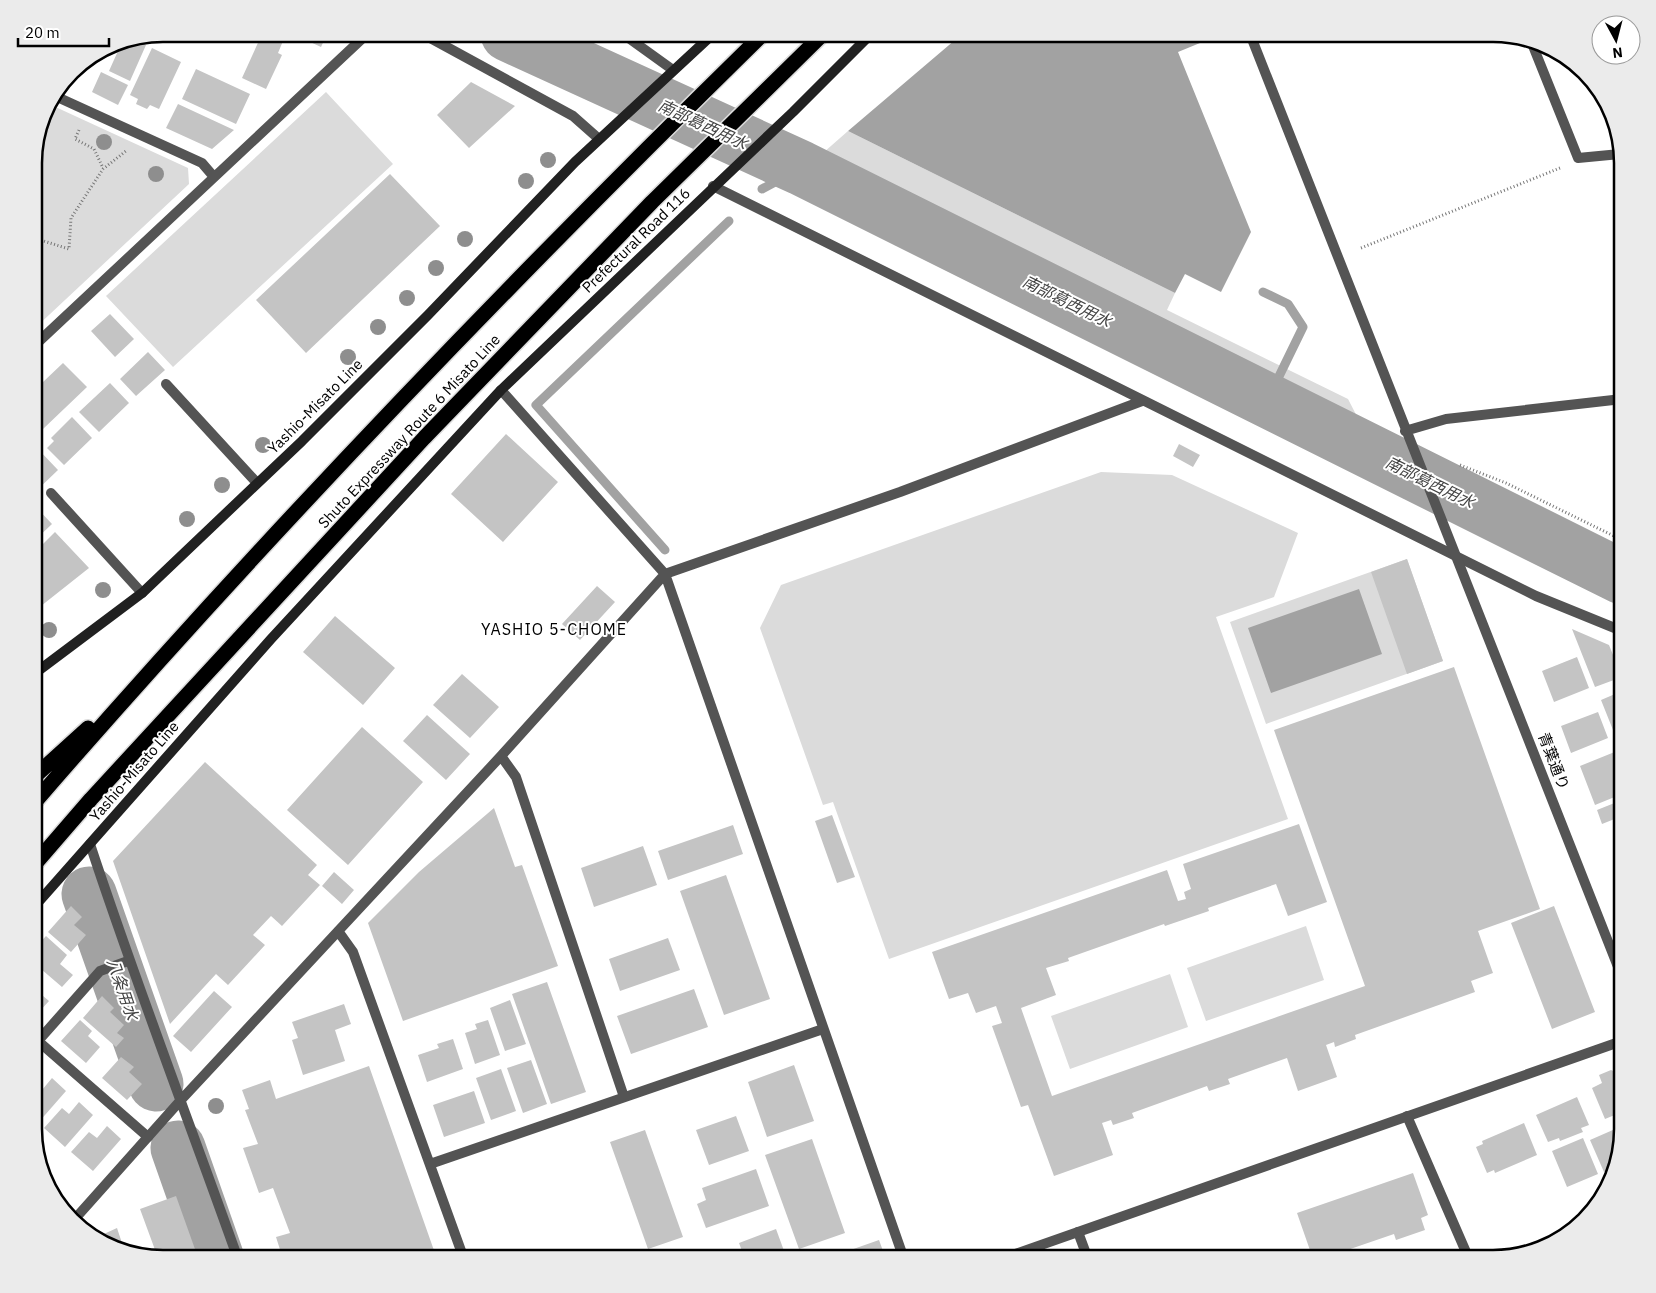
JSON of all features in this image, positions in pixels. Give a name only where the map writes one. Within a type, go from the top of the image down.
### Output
[{"type":"highway","name":"Shuto Expressway Route 6 Misato Line","points":[[43,793],[141,680],[391,410],[622,173],[754,43]]},
{"type":"highway","name":"Shuto Expressway Route 6 Misato Line","points":[[43,855],[91,799],[431,431],[652,202],[814,43]]},
{"type":"highway","points":[[43,769],[141,680]]},
{"type":"main road","name":"Prefectural Road 116","points":[[501,390],[713,186],[793,112],[863,42]]},
{"type":"main road","points":[[599,139],[703,43]]},
{"type":"main road","name":"Yashio-Misato Line","points":[[43,667],[142,593],[428,315],[599,139]]},
{"type":"main road","name":"Yashio-Misato Line","points":[[43,897],[271,639],[501,390]]},
{"type":"street","name":"青葉通り","points":[[1253,42],[1405,431],[1457,557],[1614,957]]},
{"type":"street","points":[[43,338],[357,43]]},
{"type":"street","points":[[439,43],[573,116],[599,139]]},
{"type":"street","points":[[635,43],[673,70]]},
{"type":"street","points":[[1535,50],[1578,158],[1613,155]]},
{"type":"street","points":[[61,99],[202,163],[214,176]]},
{"type":"street","points":[[713,186],[1536,596],[1614,627]]},
{"type":"street","points":[[166,384],[257,483]]},
{"type":"street","points":[[501,390],[665,574],[901,1250]]},
{"type":"street","points":[[1405,431],[1446,419],[1614,400]]},
{"type":"street","points":[[78,1215],[180,1101],[501,756],[665,574],[900,492],[1142,401]]},
{"type":"street","points":[[51,493],[142,593]]},
{"type":"street","points":[[501,756],[516,777],[624,1098]]},
{"type":"street","points":[[90,844],[128,961],[180,1101],[189,1120],[235,1250]]},
{"type":"street","points":[[338,931],[353,952],[461,1250]]},
{"type":"street","points":[[43,1035],[100,971],[128,961]]},
{"type":"street","points":[[430,1164],[823,1029]]},
{"type":"street","points":[[1027,1250],[1614,1044]]},
{"type":"street","points":[[43,1045],[148,1137]]},
{"type":"street","points":[[1407,1116],[1465,1250]]},
{"type":"street","points":[[1078,1232],[1085,1250]]},
{"type":"path","points":[[88,111],[75,139],[94,149],[103,169]]},
{"type":"path","points":[[43,241],[68,249],[71,218],[103,169],[125,152],[135,132]]},
{"type":"path","points":[[1362,248],[1560,168],[1578,158]]},
{"type":"path","points":[[1460,465],[1506,484],[1614,536]]},
{"type":"shaded area","points":[[952,42],[1200,42],[1178,52],[1251,232],[1221,292],[1185,274],[1175,293],[848,131]]},
{"type":"shaded area","points":[[326,92],[393,164],[173,367],[106,296]]},
{"type":"shaded area","points":[[57,108],[188,168],[189,184],[43,321],[43,155],[47,132]]},
{"type":"shaded area","points":[[848,131],[1175,293],[1167,310],[1348,399],[1364,430],[815,160]]},
{"type":"shaded area","points":[[1101,472],[1172,475],[1298,533],[1274,597],[1216,617],[1288,819],[889,959],[833,802],[823,805],[760,628],[781,585]]},
{"type":"shaded area","points":[[1407,559],[1443,661],[1266,724],[1230,622]]},
{"type":"shaded area","points":[[1359,589],[1382,654],[1271,693],[1248,628]]},
{"type":"shaded area","points":[[1306,926],[1324,980],[1206,1021],[1187,968]]},
{"type":"shaded area","points":[[1170,974],[1188,1027],[1070,1069],[1051,1016]]},
{"type":"building","points":[[258,43],[282,43],[278,53],[282,55],[266,89],[242,78]]},
{"type":"building","points":[[312,43],[323,43],[321,47]]},
{"type":"building","points":[[146,45],[130,81],[109,71],[118,52]]},
{"type":"building","points":[[152,48],[181,62],[159,109],[150,105],[147,109],[136,104],[138,99],[130,95]]},
{"type":"building","points":[[196,69],[250,94],[236,124],[182,99]]},
{"type":"building","points":[[101,72],[128,85],[118,105],[92,92]]},
{"type":"building","points":[[471,82],[515,106],[469,148],[437,115]]},
{"type":"building","points":[[178,104],[234,130],[212,149],[166,128]]},
{"type":"building","points":[[390,174],[440,226],[306,353],[256,300]]},
{"type":"building","points":[[110,314],[134,339],[115,357],[91,331]]},
{"type":"building","points":[[148,352],[165,370],[136,396],[120,379]]},
{"type":"building","points":[[63,363],[87,387],[43,429],[43,382]]},
{"type":"building","points":[[110,383],[129,403],[99,432],[79,412]]},
{"type":"building","points":[[72,417],[92,438],[64,465],[47,448],[54,441],[51,438]]},
{"type":"building","points":[[506,434],[558,482],[503,542],[451,494]]},
{"type":"building","points":[[1179,444],[1200,455],[1193,467],[1173,456]]},
{"type":"building","points":[[43,454],[58,470],[43,484]]},
{"type":"building","points":[[43,514],[52,524],[43,532]]},
{"type":"building","points":[[55,532],[89,568],[43,604],[43,544]]},
{"type":"building","points":[[1407,559],[1443,661],[1407,674],[1371,572]]},
{"type":"building","points":[[597,586],[615,602],[580,640],[562,624]]},
{"type":"building","points":[[335,616],[395,668],[363,705],[303,652]]},
{"type":"building","points":[[1572,629],[1609,645],[1614,657],[1614,680],[1595,687]]},
{"type":"building","points":[[1577,657],[1589,688],[1554,702],[1542,671]]},
{"type":"building","points":[[1454,667],[1540,909],[1478,931],[1493,973],[1471,981],[1475,992],[1355,1035],[1356,1039],[1335,1047],[1334,1042],[1326,1045],[1337,1077],[1298,1091],[1287,1058],[1228,1079],[1230,1084],[1209,1091],[1207,1086],[1132,1113],[1134,1118],[1113,1125],[1111,1120],[1102,1123],[1113,1155],[1054,1176],[1028,1105],[1021,1107],[992,1026],[1002,1023],[996,1006],[976,1013],[968,993],[949,999],[932,952],[1167,870],[1178,901],[1186,899],[1184,892],[1191,889],[1183,864],[1299,824],[1327,902],[1288,916],[1276,884],[1208,908],[1209,911],[1165,926],[1164,924],[1068,958],[1069,961],[1046,968],[1056,995],[1021,1008],[1052,1096],[1365,986],[1274,730]]},
{"type":"building","points":[[462,674],[499,707],[470,738],[433,705]]},
{"type":"building","points":[[1614,694],[1614,732],[1601,700]]},
{"type":"building","points":[[1598,712],[1608,738],[1571,753],[1561,726]]},
{"type":"building","points":[[427,715],[470,754],[446,780],[403,741]]},
{"type":"building","points":[[362,727],[423,782],[348,865],[287,810]]},
{"type":"building","points":[[1614,752],[1614,797],[1595,805],[1580,766]]},
{"type":"building","points":[[205,762],[317,865],[308,875],[320,885],[282,926],[271,916],[253,935],[265,945],[228,985],[216,974],[170,1024],[113,861]]},
{"type":"building","points":[[1614,803],[1614,819],[1602,824],[1597,810]]},
{"type":"building","points":[[494,808],[515,867],[522,865],[558,966],[403,1021],[368,923],[419,872]]},
{"type":"building","points":[[832,815],[855,877],[837,883],[815,821]]},
{"type":"building","points":[[733,825],[743,854],[668,880],[658,851]]},
{"type":"building","points":[[643,846],[657,885],[594,907],[581,868]]},
{"type":"building","points":[[334,872],[354,890],[342,904],[322,886]]},
{"type":"building","points":[[726,875],[770,999],[724,1015],[680,891]]},
{"type":"building","points":[[71,906],[82,917],[74,925],[86,935],[71,952],[48,932]]},
{"type":"building","points":[[1554,906],[1595,1012],[1552,1029],[1511,923]]},
{"type":"building","points":[[46,936],[67,955],[60,964],[73,975],[62,987],[43,971],[43,939]]},
{"type":"building","points":[[668,938],[680,970],[620,991],[609,959]]},
{"type":"building","points":[[547,982],[586,1092],[551,1104],[512,994]]},
{"type":"building","points":[[694,989],[708,1027],[631,1054],[617,1016]]},
{"type":"building","points":[[214,991],[232,1007],[191,1052],[173,1036]]},
{"type":"building","points":[[43,996],[49,1001],[43,1008]]},
{"type":"building","points":[[102,996],[114,1008],[110,1012],[124,1025],[117,1033],[124,1038],[116,1047],[83,1018]]},
{"type":"building","points":[[510,1000],[526,1044],[505,1051],[490,1008]]},
{"type":"building","points":[[344,1004],[351,1024],[335,1030],[345,1061],[303,1075],[292,1040],[298,1038],[292,1022]]},
{"type":"building","points":[[80,1020],[92,1031],[88,1036],[100,1047],[86,1063],[61,1041]]},
{"type":"building","points":[[488,1020],[500,1055],[475,1064],[465,1033],[477,1029],[475,1024]]},
{"type":"building","points":[[453,1039],[463,1069],[427,1082],[418,1055],[439,1048],[437,1044]]},
{"type":"building","points":[[121,1057],[134,1067],[129,1072],[142,1084],[127,1100],[102,1078]]},
{"type":"building","points":[[531,1060],[547,1104],[523,1113],[507,1068]]},
{"type":"building","points":[[794,1065],[814,1121],[767,1137],[748,1082]]},
{"type":"building","points":[[369,1066],[434,1250],[280,1250],[276,1237],[290,1233],[273,1188],[259,1193],[243,1148],[258,1144],[245,1110],[249,1109],[242,1090],[270,1080],[276,1099]]},
{"type":"building","points":[[501,1069],[516,1111],[491,1120],[476,1078]]},
{"type":"building","points":[[1611,1070],[1614,1071],[1614,1115],[1605,1119],[1592,1088],[1602,1083],[1599,1075]]},
{"type":"building","points":[[52,1078],[66,1091],[43,1117],[43,1089]]},
{"type":"building","points":[[474,1091],[485,1123],[444,1137],[433,1105]]},
{"type":"building","points":[[1577,1097],[1589,1125],[1581,1128],[1583,1132],[1560,1141],[1559,1138],[1548,1142],[1536,1115]]},
{"type":"building","points":[[79,1102],[93,1115],[65,1147],[44,1128],[62,1108],[69,1114]]},
{"type":"building","points":[[736,1116],[749,1151],[709,1165],[696,1130]]},
{"type":"building","points":[[1524,1123],[1537,1155],[1495,1173],[1494,1170],[1487,1173],[1476,1147],[1483,1144],[1482,1141]]},
{"type":"building","points":[[107,1126],[121,1139],[93,1171],[71,1152],[89,1132],[97,1138]]},
{"type":"building","points":[[645,1130],[683,1237],[648,1249],[610,1142]]},
{"type":"building","points":[[1614,1130],[1606,1171],[1604,1172],[1590,1140]]},
{"type":"building","points":[[1583,1138],[1598,1174],[1567,1187],[1552,1151]]},
{"type":"building","points":[[812,1139],[845,1233],[799,1249],[765,1155]]},
{"type":"building","points":[[756,1169],[769,1206],[706,1228],[697,1204],[706,1200],[702,1188]]},
{"type":"building","points":[[1413,1173],[1428,1215],[1421,1218],[1425,1230],[1396,1240],[1394,1234],[1347,1250],[1310,1250],[1297,1213]]},
{"type":"building","points":[[176,1196],[195,1250],[155,1249],[140,1209]]},
{"type":"building","points":[[117,1228],[122,1243],[110,1238],[103,1234]]},
{"type":"building","points":[[776,1229],[784,1250],[742,1250],[739,1243]]},
{"type":"building","points":[[879,1240],[883,1250],[851,1250]]},
{"type":"waterway","name":"南部葛西用水","points":[[527,43],[801,168],[1614,573]]},
{"type":"waterway","points":[[762,189],[801,168]]},
{"type":"waterway","points":[[665,550],[536,405],[729,221]]},
{"type":"waterway","points":[[1263,292],[1288,304],[1303,327],[1267,401]]},
{"type":"waterway","name":"八条用水","points":[[89,894],[156,1084]]},
{"type":"waterway","name":"八条用水","points":[[178,1148],[214,1250]]},
{"type":"district","name":"YASHIO 5-CHOME","points":[[554,629]]}]
